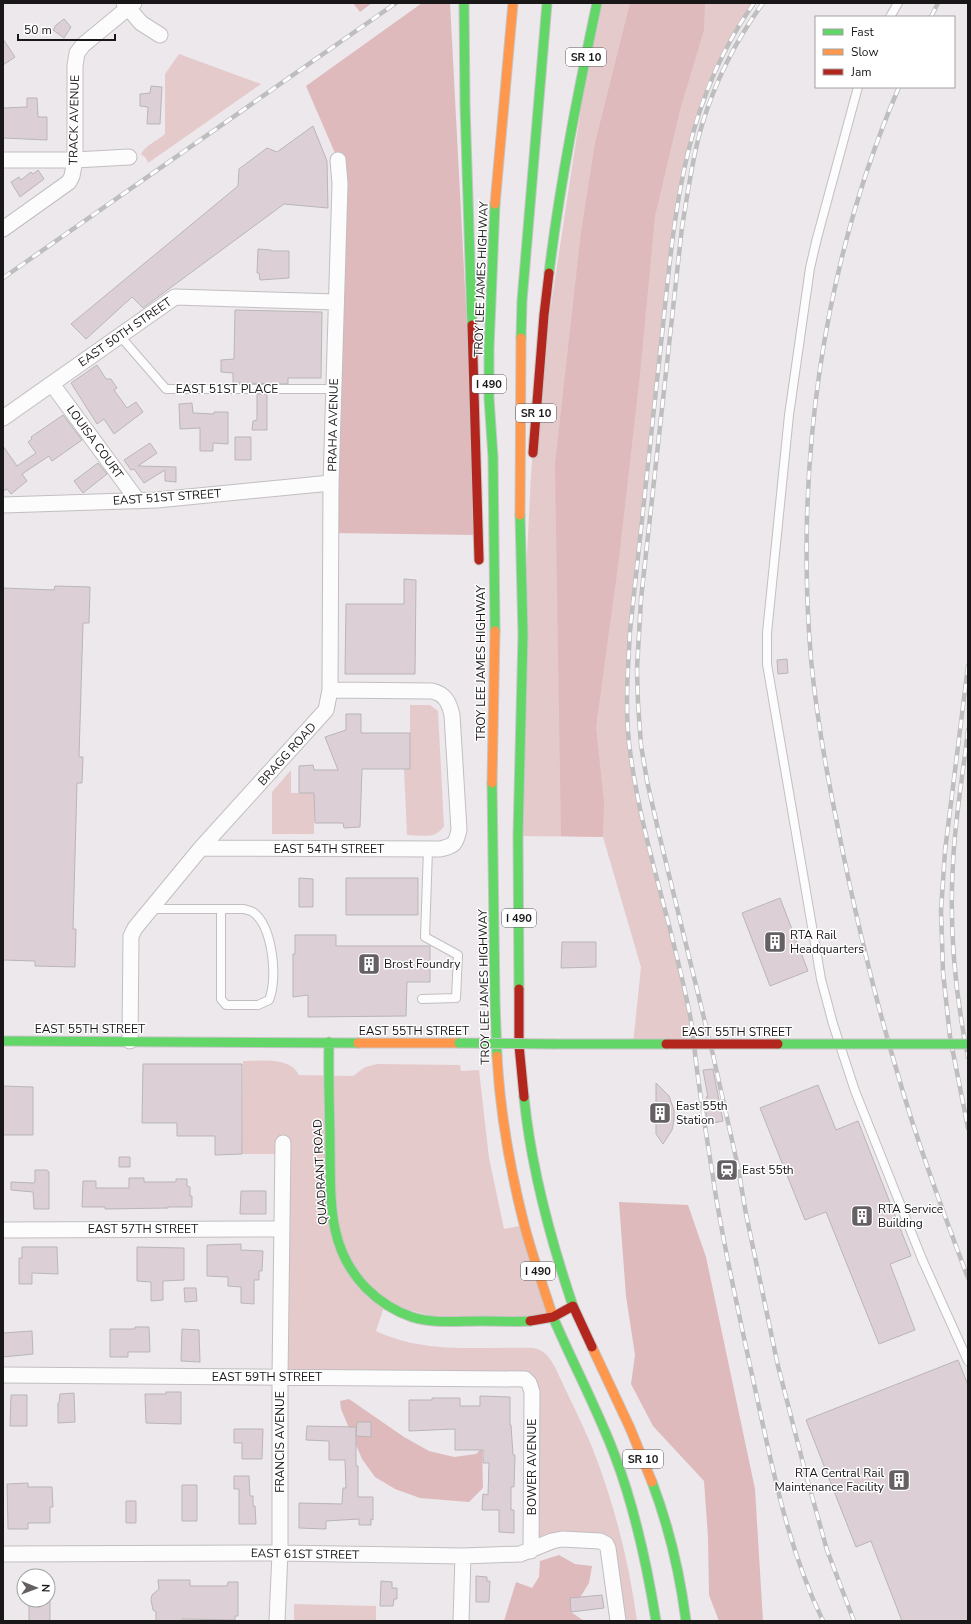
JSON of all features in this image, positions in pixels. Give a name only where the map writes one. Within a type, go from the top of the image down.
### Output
[{"type":"main road","points":[[464,3],[468,215],[479,567]]},
{"type":"main road","name":"TROY LEE JAMES HIGHWAY","points":[[513,3],[495,206],[490,348],[495,649],[492,767],[495,1002],[501,1099],[516,1190],[537,1270],[553,1317]]},
{"type":"main road","name":"I 490","points":[[548,3],[522,301],[520,354],[520,503],[523,636],[518,836],[520,1059],[536,1175],[558,1262],[573,1306]]},
{"type":"main road","name":"SR 10","points":[[532,459],[544,315],[554,232],[574,111],[597,3]]},
{"type":"main road","points":[[456,112],[468,215]]},
{"type":"main road","points":[[523,636],[529,513]]},
{"type":"main road","points":[[485,674],[492,767]]},
{"type":"main road","name":"EAST 55TH STREET","points":[[3,1041],[554,1044],[968,1044]]},
{"type":"main road","name":"QUADRANT ROAD","points":[[329,1042],[330,1194],[332,1218],[342,1257],[354,1276],[367,1290],[385,1304],[405,1315],[424,1319],[452,1321],[533,1321],[553,1317],[573,1306]]},
{"type":"main road","name":"SR 10","points":[[573,1306],[647,1469],[662,1512],[675,1558],[686,1621]]},
{"type":"main road","name":"SR 10","points":[[553,1317],[606,1433],[631,1500],[647,1561],[656,1621]]},
{"type":"street","points":[[129,5],[141,24],[160,35]]},
{"type":"street","name":"TRACK AVENUE","points":[[3,229],[69,182],[72,176],[75,160],[75,66],[77,53],[129,5]]},
{"type":"street","points":[[3,160],[75,160],[128,157]]},
{"type":"street","name":"PRAHA AVENUE","points":[[330,690],[332,483],[340,184],[338,160]]},
{"type":"street","name":"EAST 50TH STREET","points":[[3,418],[175,297],[336,302]]},
{"type":"street","name":"LOUISA COURT","points":[[52,384],[138,501]]},
{"type":"street","name":"EAST 51ST STREET","points":[[3,506],[138,501],[332,483]]},
{"type":"street","name":"EAST 54TH STREET","points":[[201,848],[428,849],[450,847],[455,843],[459,830],[450,703],[441,693],[432,691],[330,690]]},
{"type":"street","name":"BRAGG ROAD","points":[[130,1041],[131,936],[135,928],[201,848],[326,710],[330,690]]},
{"type":"street","name":"FRANCIS AVENUE","points":[[277,1621],[280,1553],[280,1377],[283,1143]]},
{"type":"street","name":"EAST 57TH STREET","points":[[3,1230],[282,1229]]},
{"type":"street","name":"EAST 59TH STREET","points":[[3,1375],[516,1378],[524,1379],[529,1383]]},
{"type":"street","name":"BOWER AVENUE","points":[[529,1383],[532,1392],[531,1551]]},
{"type":"street","name":"EAST 61ST STREET","points":[[3,1554],[280,1553],[463,1556],[520,1554],[557,1540],[592,1540],[604,1542],[608,1548],[611,1560],[618,1621]]},
{"type":"street","points":[[461,1621],[463,1556]]},
{"type":"lane","points":[[891,16],[898,3]]},
{"type":"lane","points":[[858,88],[814,247],[808,282],[789,415],[767,633],[767,664],[821,979],[832,1024],[855,1091],[916,1244],[968,1361]]},
{"type":"lane","name":"EAST 51ST PLACE","points":[[120,336],[166,389],[334,389]]},
{"type":"lane","points":[[422,999],[456,998],[458,955],[425,937],[428,849]]},
{"type":"lane","points":[[150,909],[221,909],[244,909],[253,912],[263,924],[273,952],[273,990],[269,1000],[258,1005],[226,1005],[221,999],[221,909]]},
{"type":"shaded area","points":[[353,3],[372,3],[360,12]]},
{"type":"shaded area","points":[[422,3],[450,3],[478,535],[331,533],[338,160],[306,86]]},
{"type":"shaded area","points":[[597,3],[754,3],[732,37],[701,106],[683,178],[667,292],[630,628],[627,702],[629,740],[633,768],[644,823],[681,971],[694,1044],[633,1044],[641,967],[603,837],[518,836],[523,635],[531,475],[537,397]]},
{"type":"shaded area","points":[[630,3],[705,3],[704,30],[680,110],[655,216],[640,374],[619,558],[596,727],[604,803],[603,837],[561,836],[555,464],[581,232],[595,143]]},
{"type":"shaded area","points":[[179,54],[261,84],[148,163],[146,158],[141,154],[165,134],[165,74]]},
{"type":"shaded area","points":[[410,705],[430,705],[438,711],[444,826],[437,833],[428,836],[407,835],[404,769],[410,769]]},
{"type":"shaded area","points":[[291,770],[291,793],[314,793],[314,834],[272,834],[272,792]]},
{"type":"shaded area","points":[[266,1060],[282,1062],[295,1069],[299,1075],[353,1076],[365,1067],[377,1064],[460,1065],[461,1071],[479,1070],[489,1158],[504,1229],[524,1225],[553,1317],[452,1321],[385,1304],[376,1331],[395,1339],[414,1344],[453,1348],[533,1348],[541,1350],[546,1354],[555,1367],[592,1447],[600,1468],[620,1532],[630,1576],[637,1621],[618,1621],[600,1541],[531,1551],[531,1386],[280,1377],[283,1154],[242,1154],[243,1061]]},
{"type":"shaded area","points":[[619,1202],[688,1205],[706,1257],[755,1489],[763,1621],[719,1621],[709,1595],[708,1537],[704,1481],[653,1426],[631,1384],[635,1355],[626,1296]]},
{"type":"shaded area","points":[[349,1399],[404,1437],[429,1451],[454,1457],[476,1454],[482,1448],[483,1488],[469,1502],[420,1498],[395,1489],[375,1477],[362,1459],[341,1409],[340,1401]]},
{"type":"shaded area","points":[[559,1555],[575,1564],[592,1566],[589,1583],[571,1612],[584,1621],[504,1621],[516,1582],[532,1588],[539,1577],[540,1561]]},
{"type":"shaded area","points":[[294,1604],[376,1606],[376,1621],[294,1621]]},
{"type":"building","points":[[64,19],[71,27],[64,38],[53,30],[56,25]]},
{"type":"building","points":[[3,39],[15,57],[3,65]]},
{"type":"building","points":[[151,86],[162,87],[160,124],[147,124],[148,107],[140,106],[140,94],[150,93]]},
{"type":"building","points":[[27,98],[37,98],[38,117],[47,117],[47,140],[3,138],[3,108],[27,107]]},
{"type":"building","points":[[313,126],[327,161],[328,208],[284,204],[143,308],[132,297],[86,339],[71,324],[238,186],[239,169],[267,148],[277,152]]},
{"type":"building","points":[[38,170],[44,179],[20,197],[11,182],[19,177],[21,180],[31,172],[33,174]]},
{"type":"building","points":[[258,249],[289,251],[289,278],[260,280],[259,273],[257,273]]},
{"type":"building","points":[[235,310],[322,312],[321,378],[288,378],[288,384],[233,383],[233,373],[221,372],[221,360],[234,359]]},
{"type":"building","points":[[97,365],[106,379],[111,379],[117,388],[114,390],[127,408],[136,402],[143,412],[114,434],[104,419],[97,424],[71,383]]},
{"type":"building","points":[[257,394],[267,394],[267,430],[252,430],[253,421],[257,420]]},
{"type":"building","points":[[192,403],[193,413],[214,414],[214,412],[228,412],[228,444],[213,443],[213,451],[200,451],[200,428],[180,429],[179,404]]},
{"type":"building","points":[[63,415],[82,440],[52,461],[49,456],[22,474],[27,481],[11,494],[7,489],[3,491],[3,446],[17,466],[36,453],[28,442],[32,439],[31,437]]},
{"type":"building","points":[[235,437],[251,437],[251,460],[235,460]]},
{"type":"building","points":[[150,443],[157,453],[138,466],[176,467],[176,482],[165,481],[165,470],[144,483],[134,469],[131,470],[124,460]]},
{"type":"building","points":[[98,463],[107,474],[83,493],[74,481]]},
{"type":"building","points":[[404,579],[416,580],[415,674],[345,674],[346,604],[404,604]]},
{"type":"building","points":[[55,586],[90,587],[89,623],[83,623],[79,757],[83,757],[82,783],[77,783],[73,929],[76,929],[75,967],[35,966],[35,961],[3,960],[3,588],[54,590]]},
{"type":"building","points":[[787,659],[788,673],[778,674],[777,660]]},
{"type":"building","points":[[346,714],[361,714],[361,733],[410,733],[410,769],[362,769],[360,827],[344,828],[343,823],[315,823],[314,793],[299,793],[299,766],[313,765],[314,770],[338,770],[325,737],[346,730]]},
{"type":"building","points":[[299,878],[313,879],[313,907],[299,907]]},
{"type":"building","points":[[346,878],[418,878],[418,915],[346,915]]},
{"type":"building","name":"RTA Rail Headquarters","points":[[780,898],[808,971],[770,986],[742,913]]},
{"type":"building","name":"Brost Foundry","points":[[295,935],[336,935],[336,946],[430,946],[430,982],[407,982],[406,1016],[308,1017],[308,995],[293,997],[293,954],[295,954]]},
{"type":"building","points":[[562,942],[596,942],[596,967],[561,968]]},
{"type":"building","points":[[143,1064],[242,1064],[242,1154],[215,1155],[215,1136],[177,1136],[177,1123],[142,1123]]},
{"type":"building","points":[[713,1069],[723,1121],[708,1124],[704,1100],[708,1097],[703,1070]]},
{"type":"building","name":"East 55th Station","points":[[656,1083],[669,1096],[674,1110],[672,1130],[663,1144],[656,1134]]},
{"type":"building","name":"RTA Service Building","points":[[818,1085],[836,1130],[858,1121],[911,1256],[890,1264],[915,1330],[879,1344],[826,1212],[805,1220],[760,1108]]},
{"type":"building","points":[[3,1086],[33,1087],[33,1135],[3,1135]]},
{"type":"building","points":[[119,1157],[130,1157],[130,1167],[119,1167]]},
{"type":"building","points":[[35,1170],[47,1170],[49,1172],[49,1209],[34,1209],[33,1192],[11,1190],[11,1182],[34,1183]]},
{"type":"building","points":[[129,1178],[144,1178],[144,1182],[176,1182],[176,1179],[187,1179],[187,1186],[190,1187],[190,1196],[192,1196],[192,1207],[105,1209],[105,1207],[82,1207],[83,1181],[96,1181],[96,1188],[129,1188]]},
{"type":"building","points":[[241,1191],[266,1191],[266,1214],[240,1214]]},
{"type":"building","points":[[241,1244],[241,1250],[263,1251],[262,1271],[259,1271],[259,1280],[254,1280],[254,1304],[241,1303],[241,1287],[228,1286],[228,1277],[207,1276],[207,1245]]},
{"type":"building","points":[[22,1247],[57,1247],[58,1274],[32,1273],[32,1284],[19,1284],[19,1258],[22,1258]]},
{"type":"building","points":[[137,1247],[184,1248],[184,1280],[163,1281],[163,1300],[151,1301],[151,1282],[137,1281]]},
{"type":"building","points":[[184,1288],[196,1288],[197,1301],[185,1302]]},
{"type":"building","points":[[135,1327],[149,1327],[150,1352],[128,1352],[128,1357],[110,1357],[110,1329],[135,1329]]},
{"type":"building","points":[[182,1329],[199,1330],[200,1362],[181,1361]]},
{"type":"building","points":[[32,1331],[33,1354],[3,1357],[3,1333]]},
{"type":"building","name":"RTA Central Rail Maintenance Facility","points":[[958,1360],[968,1385],[968,1621],[902,1621],[871,1541],[856,1547],[806,1420]]},
{"type":"building","points":[[166,1392],[181,1392],[181,1424],[146,1423],[145,1394],[166,1394]]},
{"type":"building","points":[[74,1393],[75,1422],[58,1423],[58,1403],[60,1394]]},
{"type":"building","points":[[11,1395],[27,1395],[27,1426],[10,1426]]},
{"type":"building","points":[[480,1396],[510,1397],[510,1425],[513,1455],[515,1455],[514,1487],[511,1487],[511,1510],[514,1510],[514,1533],[499,1532],[499,1510],[482,1510],[483,1494],[488,1495],[489,1463],[483,1463],[483,1450],[455,1450],[455,1429],[409,1431],[409,1400],[460,1398],[460,1406],[480,1406]]},
{"type":"building","points":[[357,1422],[371,1422],[371,1437],[356,1436]]},
{"type":"building","points":[[307,1426],[356,1427],[358,1497],[373,1497],[373,1520],[371,1519],[371,1525],[359,1525],[359,1519],[326,1521],[326,1529],[299,1528],[299,1503],[342,1504],[343,1488],[346,1488],[345,1460],[329,1460],[329,1441],[306,1440]]},
{"type":"building","points":[[234,1429],[263,1429],[262,1459],[242,1459],[242,1443],[234,1443]]},
{"type":"building","points":[[234,1476],[249,1476],[250,1496],[253,1496],[256,1524],[239,1524],[239,1489],[234,1489]]},
{"type":"building","points":[[28,1483],[28,1487],[52,1487],[53,1507],[50,1507],[50,1523],[28,1523],[28,1529],[8,1529],[7,1484]]},
{"type":"building","points":[[182,1485],[197,1485],[197,1521],[182,1521]]},
{"type":"building","points":[[126,1501],[136,1501],[136,1523],[126,1523]]},
{"type":"building","points":[[476,1576],[487,1577],[487,1581],[490,1581],[489,1602],[476,1602]]},
{"type":"building","points":[[158,1580],[190,1580],[190,1586],[227,1586],[228,1582],[238,1582],[238,1616],[235,1616],[235,1620],[182,1619],[182,1621],[156,1621],[156,1612],[153,1610],[151,1600],[152,1595],[159,1589]]},
{"type":"building","points":[[381,1581],[392,1582],[392,1588],[397,1588],[397,1599],[394,1599],[393,1606],[380,1606]]},
{"type":"building","points":[[602,1595],[604,1608],[571,1612],[570,1598]]},
{"type":"building","points":[[29,1608],[50,1608],[50,1621],[29,1621]]},
{"type":"railway","points":[[3,278],[396,3]]},
{"type":"railway","points":[[754,3],[729,44],[709,85],[695,128],[684,171],[670,261],[630,631],[627,715],[629,743],[641,813],[676,952],[691,1021],[702,1107],[716,1197],[742,1329],[771,1462],[792,1543],[811,1595],[823,1621]]},
{"type":"railway","points":[[763,3],[735,47],[713,93],[702,125],[690,176],[682,227],[641,599],[637,669],[638,703],[641,745],[647,781],[713,1055],[738,1167],[746,1214],[778,1366],[827,1550],[854,1621]]},
{"type":"railway","points":[[932,16],[938,3]]},
{"type":"railway","points":[[899,88],[872,155],[851,225],[833,296],[820,368],[812,440],[807,513],[807,586],[811,659],[822,742],[832,796],[848,877],[870,973],[912,1121],[968,1278]]},
{"type":"railway","points":[[968,666],[945,851],[941,911],[943,972],[950,1037],[968,1128]]},
{"type":"railway","points":[[968,730],[955,830],[952,887],[956,985],[968,1057]]},
{"type":"traffic: fast","points":[[464,3],[465,105],[472,325]]},
{"type":"traffic: fast","points":[[521,338],[522,301],[547,3]]},
{"type":"traffic: fast","points":[[549,273],[558,205],[597,3]]},
{"type":"traffic: fast","points":[[495,204],[489,348],[489,398],[493,457],[495,631]]},
{"type":"traffic: fast","points":[[519,989],[518,836],[523,635],[520,515]]},
{"type":"traffic: fast","points":[[492,783],[497,1056]]},
{"type":"traffic: fast","points":[[3,1041],[358,1043]]},
{"type":"traffic: fast","points":[[329,1042],[332,1205],[338,1240],[344,1257],[353,1273],[376,1297],[393,1309],[412,1317],[429,1321],[455,1322],[530,1321]]},
{"type":"traffic: fast","points":[[459,1043],[554,1044]]},
{"type":"traffic: fast","points":[[554,1044],[666,1044]]},
{"type":"traffic: fast","points":[[778,1044],[968,1044]]},
{"type":"traffic: fast","points":[[524,1097],[531,1150],[542,1203],[573,1306]]},
{"type":"traffic: fast","points":[[553,1317],[601,1421],[629,1496],[640,1537],[656,1621]]},
{"type":"traffic: fast","points":[[652,1482],[664,1516],[673,1551],[681,1586],[686,1621]]},
{"type":"traffic: slow","points":[[495,204],[513,3]]},
{"type":"traffic: slow","points":[[520,515],[521,338]]},
{"type":"traffic: slow","points":[[492,783],[495,631]]},
{"type":"traffic: slow","points":[[358,1043],[459,1043]]},
{"type":"traffic: slow","points":[[497,1056],[503,1119],[514,1182],[527,1236],[553,1317]]},
{"type":"traffic: slow","points":[[592,1347],[630,1428],[652,1482]]},
{"type":"traffic: jam","points":[[533,453],[544,315],[549,273]]},
{"type":"traffic: jam","points":[[472,325],[479,560]]},
{"type":"traffic: jam","points":[[519,989],[519,1045],[524,1097]]},
{"type":"traffic: jam","points":[[666,1044],[778,1044]]},
{"type":"traffic: jam","points":[[530,1321],[553,1317],[573,1306],[592,1347]]},
{"type":"place","name":"RTA Rail Headquarters","points":[[775,942]]},
{"type":"place","name":"Brost Foundry","points":[[369,964]]},
{"type":"place","name":"East 55th Station","points":[[660,1113]]},
{"type":"place","name":"East 55th","points":[[727,1170]]},
{"type":"place","name":"RTA Service Building","points":[[862,1216]]},
{"type":"place","name":"RTA Central Rail Maintenance Facility","points":[[899,1480]]}]
